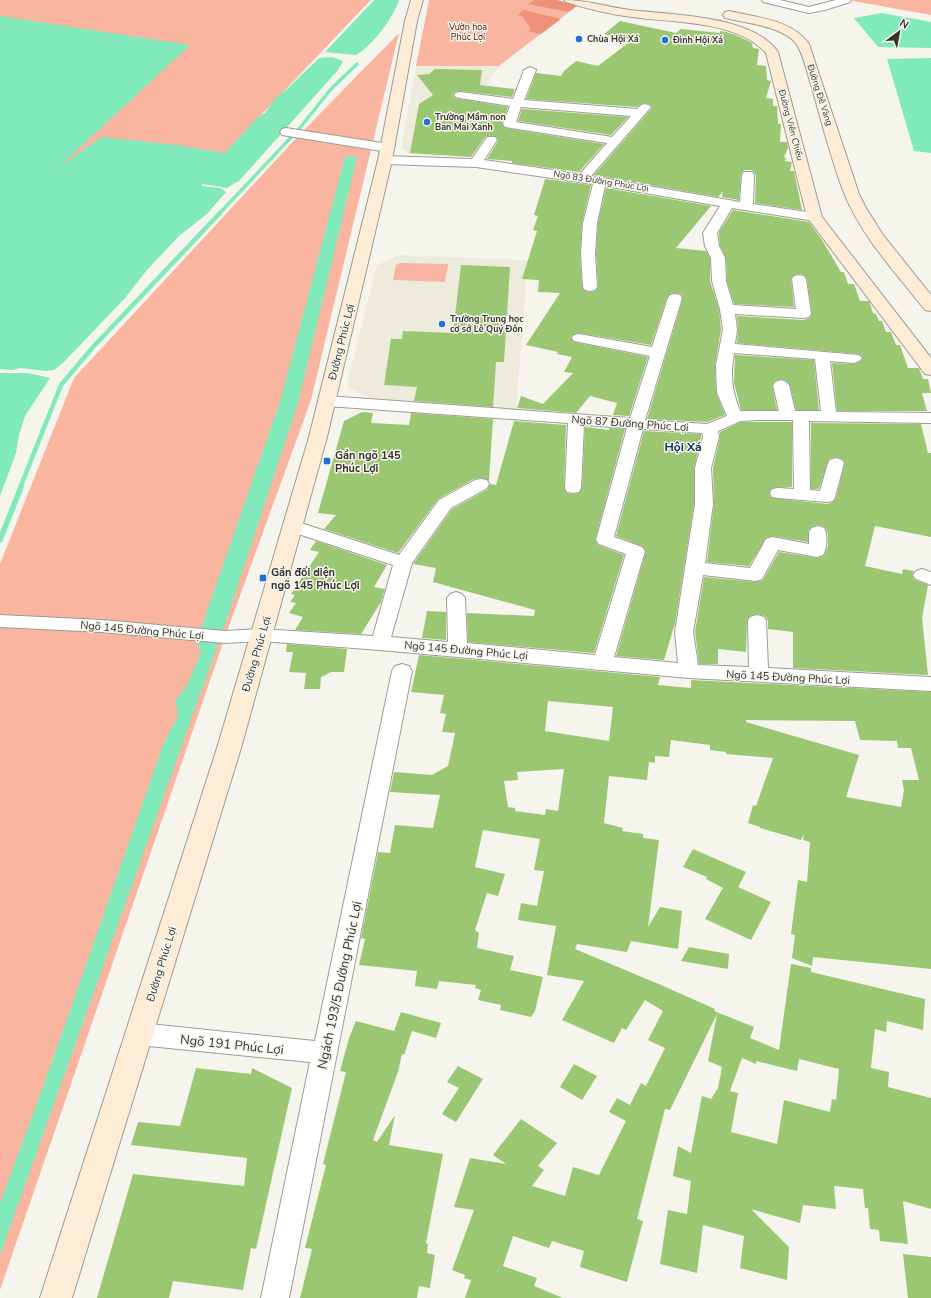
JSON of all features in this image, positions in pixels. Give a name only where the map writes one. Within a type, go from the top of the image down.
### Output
[{"type":"street","name":"Đường Phúc Lợi","points":[[56,1298],[229,748],[318,437],[386,154],[411,21],[417,0]]},
{"type":"street","name":"Đường Viên Chiếu","points":[[570,0],[580,4],[619,11],[727,27],[749,34],[764,43],[772,52],[815,217],[931,370]]},
{"type":"street","name":"Đường Đê Vàng","points":[[623,0],[707,11],[743,18],[778,28],[799,39],[806,52],[853,195],[868,222],[890,254],[931,306]]},
{"type":"street","points":[[767,0],[809,10],[822,8],[846,0]]},
{"type":"street","points":[[530,70],[509,124],[615,141]]},
{"type":"street","points":[[460,95],[517,103],[642,110],[583,178]]},
{"type":"street","name":"Ngõ 83 Đường Phúc Lợi","points":[[292,133],[386,154],[476,162],[583,178],[728,204],[815,217]]},
{"type":"street","points":[[476,162],[491,140]]},
{"type":"street","points":[[746,207],[748,176]]},
{"type":"street","points":[[590,287],[588,254],[590,223],[600,181]]},
{"type":"street","points":[[728,204],[710,233],[712,246],[718,258],[719,281],[727,309],[730,330],[724,365],[725,393],[733,414],[738,417]]},
{"type":"street","points":[[727,309],[804,314],[799,280]]},
{"type":"street","points":[[604,662],[636,551],[605,540],[636,424],[675,298]]},
{"type":"street","points":[[579,338],[658,354]]},
{"type":"street","points":[[726,348],[854,358]]},
{"type":"street","points":[[822,356],[829,416]]},
{"type":"street","points":[[781,386],[795,415],[802,494]]},
{"type":"street","name":"Ngõ 87 Đường Phúc Lợi","points":[[327,401],[709,429],[738,417],[757,415],[931,418]]},
{"type":"street","points":[[573,488],[576,419]]},
{"type":"street","points":[[689,671],[684,632],[704,504],[703,468],[711,437],[709,429]]},
{"type":"street","points":[[778,493],[827,497],[836,462]]},
{"type":"street","points":[[380,643],[402,562],[445,504],[481,484]]},
{"type":"street","points":[[292,526],[402,562]]},
{"type":"street","points":[[695,568],[756,575],[772,543],[817,551],[818,532]]},
{"type":"street","points":[[456,598],[458,649]]},
{"type":"street","name":"Ngõ 145 Đường Phúc Lợi","points":[[0,621],[102,626],[225,637],[261,635],[380,643],[604,662],[689,671],[931,684]]},
{"type":"street","points":[[757,621],[759,675]]},
{"type":"street","name":"Ngách 193/5 Đường Phúc Lợi","points":[[275,1298],[402,671]]},
{"type":"street","name":"Ngõ 191 Phúc Lợi","points":[[139,1034],[325,1053]]},
{"type":"shaded area","points":[[374,0],[399,0],[382,30],[369,45],[356,55],[325,52]]},
{"type":"shaded area","points":[[534,0],[557,0],[577,6],[568,12],[528,4]]},
{"type":"shaded area","points":[[524,10],[561,19],[541,34],[528,31],[531,29],[522,16],[517,15]]},
{"type":"shaded area","points":[[882,13],[931,22],[931,48],[878,47],[854,18]]},
{"type":"shaded area","points":[[0,16],[190,45],[59,167],[102,137],[177,145],[225,153],[258,117],[265,113],[276,97],[287,89],[319,58],[332,57],[343,61],[338,70],[239,181],[227,188],[202,184],[202,186],[220,188],[226,192],[207,214],[179,236],[147,270],[125,298],[63,363],[54,370],[46,371],[20,368],[12,370],[0,369]]},
{"type":"shaded area","points":[[931,58],[931,153],[914,151],[887,59]]},
{"type":"shaded area","name":"Trường Mầm non Ban Mai Xanh","points":[[416,66],[499,66],[486,86],[465,83],[456,96],[441,156],[409,154],[401,148]]},
{"type":"shaded area","points":[[345,157],[357,157],[298,403],[223,630],[0,1255],[0,1203],[52,1062],[163,745],[178,716],[176,700],[187,685],[201,653],[198,643],[200,631],[280,402]]},
{"type":"shaded area","name":"Trường Trung học cơ sở Lê Quý Đôn","points":[[399,255],[528,260],[516,411],[388,402],[373,399],[348,387],[347,383],[377,265]]},
{"type":"shaded area","points":[[0,373],[28,373],[50,378],[25,416],[19,435],[16,453],[0,496]]},
{"type":"green space","points":[[0,0],[371,0],[225,153],[55,170],[0,16]]},
{"type":"green space","name":"Vườn hoa Phúc Lợi","points":[[429,0],[557,0],[577,6],[499,66],[416,66]]},
{"type":"green space","points":[[848,0],[931,0],[931,15]]},
{"type":"green space","points":[[399,33],[311,400],[225,637],[0,1290],[0,564],[74,378],[300,134]]},
{"type":"green space","points":[[400,263],[448,264],[445,282],[393,280],[396,265]]},
{"type":"building","points":[[620,21],[676,33],[681,29],[720,33],[720,31],[726,32],[752,43],[753,48],[759,49],[757,65],[766,66],[767,80],[771,81],[766,98],[773,99],[773,106],[777,106],[778,124],[781,124],[780,142],[787,142],[788,148],[784,157],[786,158],[785,161],[792,162],[790,171],[794,171],[802,210],[755,203],[756,175],[752,170],[744,170],[741,174],[739,200],[722,197],[723,191],[718,197],[594,175],[652,108],[652,106],[645,103],[636,107],[526,99],[536,73],[561,76],[564,71],[576,61],[598,66],[632,40],[604,34]]},
{"type":"building","points":[[435,69],[482,70],[480,85],[515,89],[512,97],[460,91],[455,92],[452,95],[455,98],[508,107],[502,123],[505,128],[604,144],[579,172],[512,163],[512,161],[487,159],[498,141],[495,136],[486,136],[471,157],[410,153],[419,104],[433,95],[417,75],[429,74]]},
{"type":"building","points":[[522,109],[628,117],[611,135],[518,121]]},
{"type":"building","points":[[545,179],[591,185],[582,223],[580,254],[582,287],[585,291],[590,292],[595,291],[598,287],[596,254],[598,223],[606,188],[711,206],[676,248],[706,251],[710,258],[710,281],[719,309],[721,330],[715,365],[716,393],[725,415],[707,422],[647,419],[683,298],[681,294],[675,293],[670,294],[667,298],[651,345],[579,333],[574,334],[571,337],[574,342],[648,357],[629,416],[613,415],[617,403],[590,396],[576,413],[517,408],[521,396],[543,404],[573,373],[564,372],[572,357],[557,354],[558,352],[526,345],[560,293],[538,292],[539,280],[522,279],[537,231],[533,230],[538,216],[534,215]]},
{"type":"building","points":[[733,210],[809,222],[822,240],[841,272],[844,272],[848,284],[854,284],[860,301],[869,301],[873,313],[876,314],[879,321],[882,321],[886,332],[891,332],[896,345],[900,345],[908,368],[919,368],[923,379],[928,379],[931,393],[922,393],[927,411],[837,411],[832,363],[855,364],[863,359],[863,357],[859,354],[737,343],[737,316],[804,320],[809,318],[812,314],[807,279],[804,275],[799,274],[794,275],[791,279],[794,307],[734,304],[727,281],[726,258],[720,246],[719,236],[719,232]]},
{"type":"building","points":[[461,265],[510,267],[504,362],[496,362],[493,407],[414,401],[417,387],[384,385],[391,339],[402,339],[403,331],[453,333]]},
{"type":"building","points":[[735,355],[814,360],[819,410],[796,410],[790,385],[782,379],[775,381],[772,385],[777,410],[741,410],[734,383]]},
{"type":"building","points":[[362,412],[373,413],[371,423],[409,425],[411,413],[493,419],[489,480],[481,478],[474,479],[438,499],[398,553],[324,529],[336,515],[318,513],[344,421]]},
{"type":"building","points":[[514,421],[566,425],[564,488],[567,493],[573,494],[579,493],[582,488],[585,427],[609,430],[609,428],[625,429],[595,540],[598,545],[624,555],[594,653],[468,642],[467,613],[534,616],[535,610],[433,582],[436,568],[413,564],[452,509],[488,489],[490,484],[496,485]]},
{"type":"building","points":[[741,422],[792,422],[792,487],[772,488],[769,494],[772,498],[827,504],[833,502],[836,498],[845,462],[836,457],[829,459],[819,489],[811,489],[811,423],[921,424],[928,453],[931,453],[931,537],[875,526],[865,566],[902,574],[903,569],[914,571],[912,575],[915,580],[928,585],[922,618],[928,675],[793,668],[793,632],[768,629],[768,621],[765,616],[757,614],[750,616],[747,620],[746,652],[718,649],[718,664],[699,664],[695,632],[704,577],[756,582],[763,580],[779,552],[817,558],[824,556],[828,546],[828,534],[825,527],[818,525],[812,527],[808,531],[808,542],[772,536],[766,538],[749,566],[707,562],[714,504],[713,468],[720,432]]},
{"type":"building","points":[[644,431],[701,434],[694,468],[694,504],[675,623],[664,660],[616,656],[646,551],[642,546],[616,536]]},
{"type":"building","points":[[316,541],[387,565],[374,587],[385,589],[381,602],[361,634],[295,630],[303,617],[289,613],[296,603],[290,602],[295,595],[291,594],[319,552],[310,550]]},
{"type":"building","points":[[427,611],[446,612],[446,640],[422,638]]},
{"type":"building","points":[[287,644],[347,649],[344,672],[331,672],[321,677],[320,689],[304,689],[306,673],[289,672],[293,652],[286,652]]},
{"type":"building","points":[[419,655],[660,677],[658,685],[691,688],[691,680],[931,692],[931,969],[813,957],[812,966],[792,958],[795,935],[791,934],[798,880],[807,882],[810,842],[803,840],[804,834],[801,840],[748,823],[753,805],[756,806],[773,758],[726,754],[726,752],[710,750],[710,745],[671,740],[669,757],[655,756],[655,763],[649,762],[647,780],[609,776],[604,823],[623,828],[622,831],[643,834],[643,838],[659,840],[648,927],[660,907],[682,911],[678,949],[631,941],[627,952],[577,944],[575,949],[661,985],[715,1009],[714,1011],[754,1027],[750,1038],[779,1050],[791,964],[811,968],[811,972],[925,999],[923,1030],[887,1021],[886,1032],[875,1029],[871,1068],[889,1072],[888,1087],[931,1098],[931,1209],[903,1201],[908,1244],[880,1241],[879,1230],[870,1229],[868,1208],[865,1208],[863,1189],[834,1186],[836,1209],[803,1205],[800,1223],[751,1209],[789,1247],[787,1280],[740,1268],[744,1236],[703,1225],[697,1273],[660,1264],[668,1210],[687,1214],[691,1181],[673,1176],[678,1146],[691,1153],[702,1096],[711,1099],[718,1088],[722,1067],[708,1061],[717,1014],[670,1110],[665,1109],[637,1219],[643,1221],[627,1282],[580,1267],[584,1251],[552,1241],[549,1248],[513,1236],[503,1266],[537,1278],[534,1286],[563,1298],[465,1298],[471,1280],[464,1278],[465,1275],[452,1270],[474,1210],[454,1207],[470,1158],[506,1164],[493,1155],[521,1119],[557,1143],[538,1166],[544,1170],[532,1186],[565,1196],[573,1167],[599,1175],[626,1121],[609,1112],[617,1098],[630,1105],[641,1083],[646,1086],[665,1048],[648,1040],[663,1011],[645,1000],[626,1030],[622,1028],[614,1043],[562,1020],[584,981],[547,975],[556,926],[518,920],[521,903],[537,906],[544,871],[534,870],[540,839],[483,830],[475,867],[505,874],[498,896],[487,893],[475,930],[479,933],[477,948],[514,956],[510,970],[543,977],[535,1011],[531,1017],[500,1010],[501,1005],[478,1000],[481,990],[475,988],[476,985],[439,981],[437,989],[415,986],[417,971],[359,965],[365,939],[361,938],[378,852],[390,853],[395,825],[433,828],[440,795],[390,792],[394,772],[432,775],[448,766],[455,733],[442,732],[446,714],[440,713],[444,695],[411,692]],"holes":[[[548,701],[613,707],[609,741],[545,731]],[[746,720],[855,721],[860,740],[897,741],[898,748],[911,748],[919,780],[902,780],[904,790],[901,807],[846,797],[859,755],[746,722]],[[564,769],[558,811],[546,809],[545,815],[515,811],[515,808],[508,807],[504,781],[518,780],[517,772]],[[742,1058],[756,1064],[756,1061],[797,1071],[799,1059],[839,1069],[836,1100],[832,1099],[830,1112],[784,1100],[777,1144],[731,1132],[738,1093],[730,1091]]]},
{"type":"building","points":[[693,849],[746,872],[738,887],[771,902],[751,940],[705,919],[723,888],[706,879],[707,877],[683,867]]},
{"type":"building","points":[[689,947],[729,954],[728,969],[681,961]]},
{"type":"building","points":[[401,1012],[441,1023],[436,1038],[412,1031],[404,1055],[402,1054],[398,1072],[373,1140],[377,1142],[395,1115],[389,1145],[443,1154],[426,1243],[428,1244],[427,1253],[435,1255],[430,1288],[419,1286],[417,1298],[300,1298],[312,1249],[305,1248],[326,1165],[323,1164],[346,1072],[340,1071],[349,1038],[356,1021],[394,1031]]},
{"type":"building","points":[[574,1064],[597,1076],[582,1100],[560,1087]]},
{"type":"building","points":[[458,1066],[483,1079],[456,1122],[442,1114],[459,1088],[447,1082]]},
{"type":"building","points":[[196,1068],[251,1074],[252,1068],[292,1088],[256,1249],[251,1248],[243,1290],[173,1281],[169,1298],[97,1298],[133,1174],[244,1186],[247,1158],[131,1145],[138,1122],[180,1126]]},
{"type":"building","points":[[903,1254],[931,1257],[931,1298],[908,1298]]},
{"type":"waterway","points":[[219,214],[299,129],[331,89],[357,64]]},
{"type":"waterway","points":[[20,488],[61,385],[93,347],[220,213]]},
{"type":"waterway","points":[[0,540],[21,487]]},
{"type":"place","name":"Chùa Hội Xá","points":[[579,39]]},
{"type":"place","name":"Đình Hội Xá","points":[[665,40]]},
{"type":"place","name":"Trường Mầm non Ban Mai Xanh","points":[[427,122]]},
{"type":"place","name":"Trường Trung học cơ sở Lê Quý Đôn","points":[[442,324]]},
{"type":"place","name":"Gần ngõ 145 Phúc Lợi","points":[[327,461]]},
{"type":"place","name":"Gần đối diện ngõ 145 Phúc Lợi","points":[[263,578]]},
{"type":"district","name":"Hội Xá","points":[[683,447]]}]
